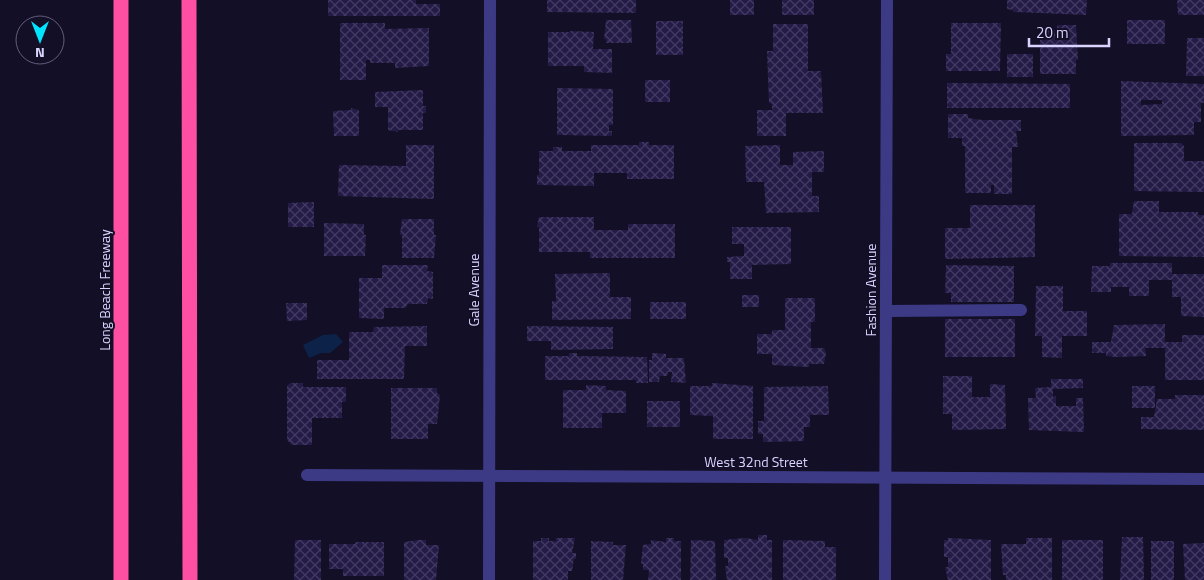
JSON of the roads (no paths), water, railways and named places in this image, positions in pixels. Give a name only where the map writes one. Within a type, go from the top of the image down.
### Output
[{"type":"highway","name":"Long Beach Freeway","points":[[121,0],[121,580]]},
{"type":"highway","points":[[190,0],[190,580]]},
{"type":"street","name":"Gale Avenue","points":[[489,580],[490,0]]},
{"type":"street","name":"Fashion Avenue","points":[[885,580],[886,0]]},
{"type":"street","points":[[886,311],[1021,310]]},
{"type":"street","name":"West 32nd Street","points":[[308,475],[1204,479]]},
{"type":"water","points":[[336,334],[343,342],[330,353],[321,353],[309,358],[303,345],[323,335]]}]
